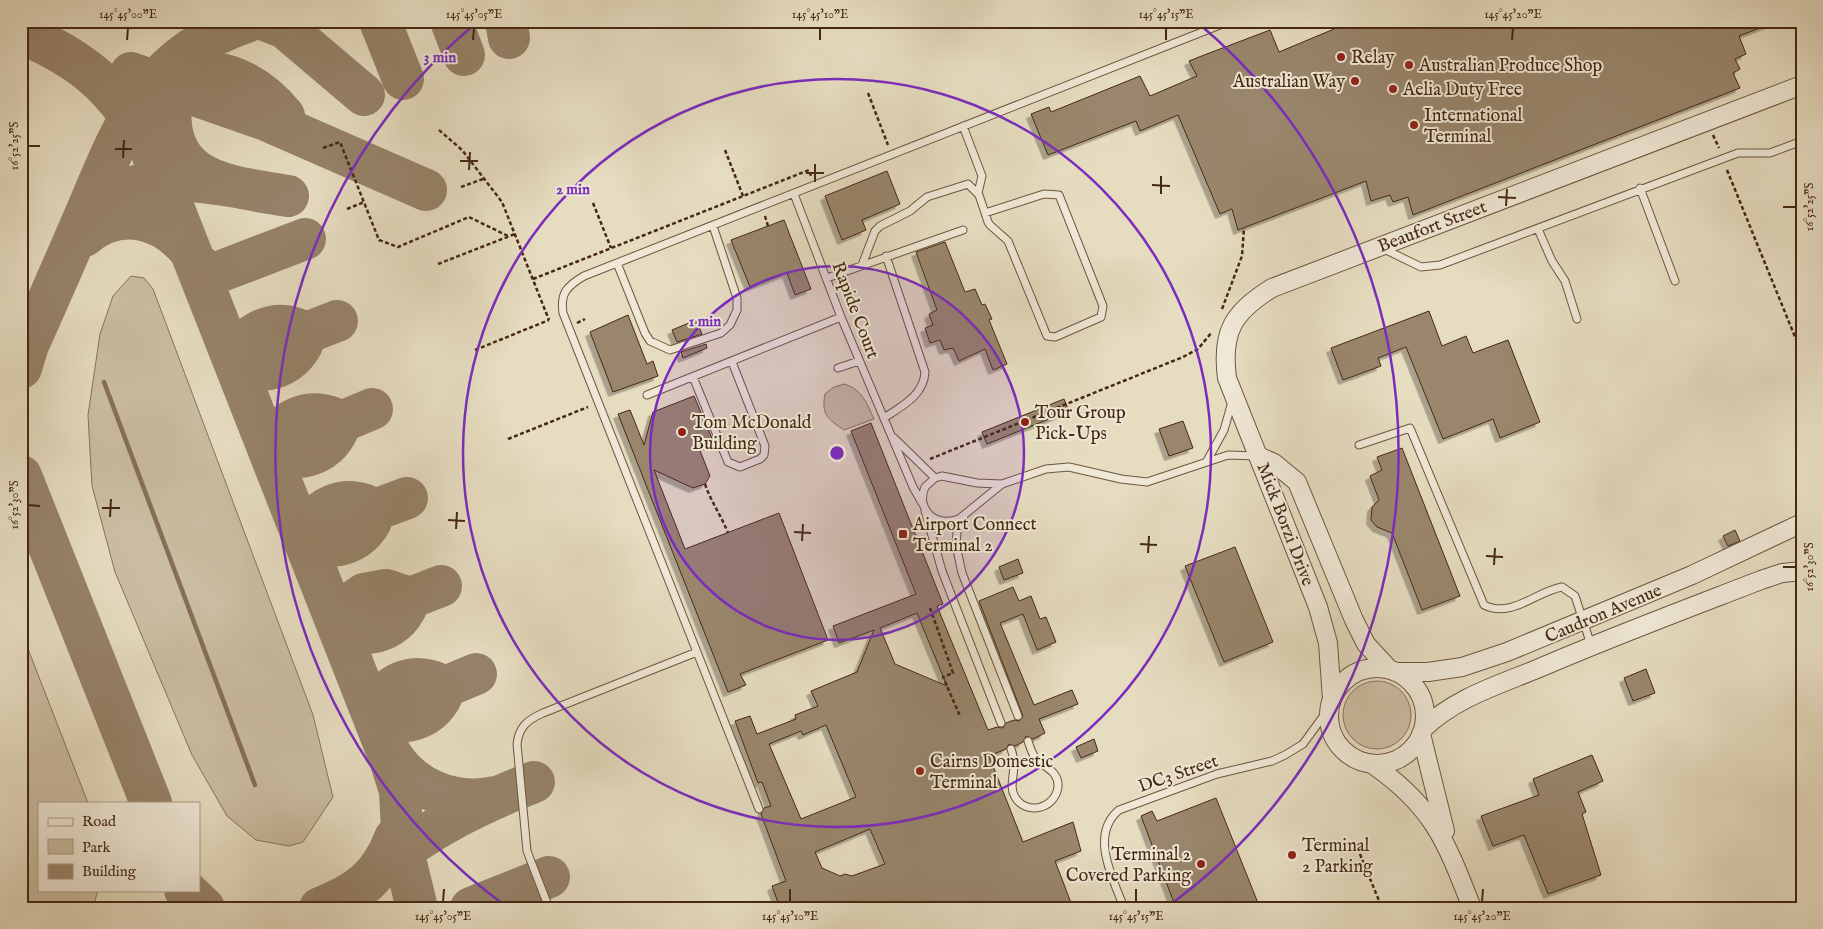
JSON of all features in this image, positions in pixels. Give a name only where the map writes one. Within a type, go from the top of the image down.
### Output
[{"type":"street","name":"Beaufort Street","points":[[1258,456],[1227,378],[1225,354],[1227,334],[1235,318],[1245,306],[1272,288],[1802,85]]},
{"type":"street","name":"Mick Borzi Drive","points":[[1258,456],[1274,463],[1297,482],[1354,620],[1366,644],[1393,671]]},
{"type":"street","name":"Mick Borzi Drive","points":[[1258,456],[1318,607],[1328,643],[1331,703]]},
{"type":"street","name":"Caudron Avenue","points":[[1393,671],[1428,672],[1462,667],[1584,622],[1802,524]]},
{"type":"street","name":"Caudron Avenue","points":[[1422,731],[1438,715],[1462,700],[1591,646],[1761,580],[1782,573],[1802,571]]},
{"type":"street","points":[[1422,731],[1413,747],[1402,757],[1387,763],[1372,764],[1359,761],[1347,754],[1338,745],[1332,733],[1331,703],[1338,688],[1349,678],[1362,671],[1376,669],[1393,671],[1405,678],[1420,695],[1424,706],[1422,731],[1451,856]]},
{"type":"street","points":[[1372,764],[1398,784],[1423,808],[1435,824],[1451,856],[1472,908]]},
{"type":"lane","points":[[759,810],[567,322],[561,303],[563,293],[568,286],[584,276],[1230,21]]},
{"type":"lane","points":[[963,126],[982,176],[978,192],[985,213],[990,225],[1008,241],[1047,336],[1056,337],[1101,318],[1103,306],[1059,195],[1044,194],[985,213]]},
{"type":"lane","points":[[1379,247],[1421,267],[1440,265],[1538,229],[1640,188],[1738,153],[1770,153],[1802,141]]},
{"type":"lane","points":[[862,265],[878,228],[910,211],[923,199],[962,184],[968,184],[978,192]]},
{"type":"lane","points":[[1640,188],[1675,281]]},
{"type":"lane","name":"Rapide Court","points":[[794,194],[841,318],[923,507],[942,571],[1001,723]]},
{"type":"lane","points":[[617,263],[650,341],[670,350],[720,333],[734,319],[738,304],[712,226]]},
{"type":"lane","points":[[1538,229],[1552,261],[1565,281],[1578,319]]},
{"type":"lane","points":[[827,278],[963,230]]},
{"type":"lane","points":[[884,418],[920,390],[925,382],[924,362],[886,256]]},
{"type":"lane","points":[[647,395],[841,318]]},
{"type":"lane","points":[[838,368],[859,361]]},
{"type":"lane","points":[[693,377],[728,462],[733,466],[740,467],[760,459],[764,455],[765,446],[732,362]]},
{"type":"lane","points":[[1207,461],[1224,430],[1233,397]]},
{"type":"lane","points":[[1359,445],[1410,428],[1484,605],[1492,609],[1503,610],[1545,594],[1554,588],[1562,587],[1575,596],[1591,646]]},
{"type":"lane","name":"Rapide Court","points":[[892,436],[935,478]]},
{"type":"lane","points":[[1002,484],[977,483],[950,476],[935,478],[925,487],[923,507],[937,520],[944,522],[959,519],[1002,484],[1038,471],[1069,466],[1121,479],[1147,482],[1228,454],[1258,456]]},
{"type":"lane","points":[[965,513],[957,532],[956,545],[962,573],[1018,716]]},
{"type":"lane","points":[[549,908],[527,851],[517,744],[521,728],[533,717],[697,652]]},
{"type":"lane","name":"DC3 Street","points":[[1124,908],[1104,849],[1104,836],[1108,822],[1119,810],[1218,774],[1272,761],[1286,754],[1303,744],[1331,703]]},
{"type":"lane","points":[[1011,749],[1016,762],[1012,782],[1015,797],[1026,807],[1041,808],[1053,799],[1058,785],[1052,771],[1035,758],[1028,741]]},
{"type":"lane","points":[[1802,860],[1802,873]]},
{"type":"path","points":[[868,93],[892,155]]},
{"type":"path","points":[[1708,120],[1802,354]]},
{"type":"path","points":[[439,130],[462,150],[502,202],[549,320]]},
{"type":"path","points":[[323,148],[340,142],[379,240],[398,247],[469,218],[508,236]]},
{"type":"path","points":[[725,150],[743,196]]},
{"type":"path","points":[[533,279],[809,170]]},
{"type":"path","points":[[461,187],[483,179]]},
{"type":"path","points":[[347,209],[364,202]]},
{"type":"path","points":[[594,203],[611,248]]},
{"type":"path","points":[[1220,313],[1242,256],[1244,228]]},
{"type":"path","points":[[438,264],[515,234]]},
{"type":"path","points":[[475,350],[549,320],[577,323],[585,319]]},
{"type":"path","points":[[920,464],[1183,357],[1198,349],[1215,329]]},
{"type":"path","points":[[508,439],[599,403]]},
{"type":"path","points":[[704,484],[712,506],[720,512],[728,533]]},
{"type":"path","points":[[930,608],[953,673],[943,677],[960,716]]},
{"type":"path","points":[[1355,842],[1382,908]]},
{"type":"green space","points":[[131,276],[144,278],[153,289],[313,715],[333,797],[303,842],[289,846],[256,840],[227,816],[192,755],[115,572],[92,486],[88,415],[100,334],[113,296]]},
{"type":"green space","points":[[845,384],[860,394],[874,419],[844,430],[827,416],[824,401],[825,394],[834,387]]},
{"type":"green space","points":[[21,631],[88,802],[38,802],[38,892],[97,892],[93,908],[21,908]]},
{"type":"green space","points":[[1370,681],[1384,681],[1396,686],[1406,696],[1411,708],[1411,722],[1406,734],[1396,744],[1384,749],[1370,749],[1358,744],[1348,734],[1343,722],[1343,708],[1348,696],[1358,686]]},
{"type":"building","name":"International Terminal","points":[[1345,21],[1775,22],[1739,36],[1746,54],[1735,59],[1740,69],[1733,73],[1740,88],[1413,215],[1408,197],[1393,202],[1390,195],[1371,201],[1366,181],[1238,230],[1232,209],[1220,214],[1178,115],[1140,131],[1136,121],[1048,155],[1031,114],[1049,107],[1051,112],[1140,76],[1150,96],[1197,76],[1189,61],[1199,57],[1270,30],[1279,52],[1346,24]]},
{"type":"building","points":[[887,171],[900,204],[862,220],[866,230],[842,240],[825,196]]},
{"type":"building","points":[[784,220],[811,289],[795,295],[787,273],[750,287],[731,240]]},
{"type":"building","points":[[945,242],[965,292],[975,289],[982,305],[985,304],[992,319],[989,320],[1007,364],[993,370],[985,349],[959,361],[953,348],[944,350],[940,340],[930,343],[925,328],[933,325],[929,314],[937,310],[916,252]]},
{"type":"building","points":[[1429,311],[1442,346],[1466,336],[1473,353],[1508,340],[1540,422],[1500,438],[1493,419],[1443,439],[1406,347],[1378,358],[1381,366],[1343,380],[1331,348]]},
{"type":"building","points":[[628,315],[647,364],[653,361],[658,376],[613,392],[590,332]]},
{"type":"building","points":[[696,320],[702,334],[677,342],[672,330]]},
{"type":"building","points":[[706,344],[707,348],[683,358],[681,352]]},
{"type":"building","points":[[694,396],[714,443],[699,448],[710,476],[705,484],[693,488],[654,470],[685,549],[779,513],[828,640],[740,674],[746,685],[728,692],[618,414],[630,410],[644,445],[653,412]]},
{"type":"building","name":"Tour Group Pick-Ups","points":[[1064,399],[1069,411],[987,444],[982,432]]},
{"type":"building","points":[[1183,421],[1193,448],[1169,456],[1159,429]]},
{"type":"building","name":"Cairns Domestic Terminal","points":[[871,423],[943,604],[937,606],[988,730],[997,727],[1003,728],[1006,723],[1014,720],[1019,721],[1023,716],[979,601],[1013,587],[1019,601],[1031,596],[1040,619],[1046,617],[1056,642],[1037,650],[1023,614],[1000,623],[1034,705],[1072,690],[1078,704],[1039,719],[1045,733],[1033,739],[1026,736],[1023,742],[1015,746],[1009,744],[1006,749],[989,756],[1023,842],[1073,822],[1081,851],[1055,861],[1073,908],[806,908],[803,901],[780,908],[772,886],[786,881],[761,814],[764,808],[771,806],[762,782],[758,783],[735,721],[750,716],[757,734],[796,719],[795,715],[818,706],[811,691],[857,672],[874,630],[839,643],[833,626],[916,594],[851,431]],"holes":[[[917,613],[947,686],[895,664],[880,628]],[[826,725],[856,797],[801,819],[769,744],[801,731],[803,735]],[[870,829],[885,864],[852,876],[845,874],[840,876],[822,868],[815,852]]]},
{"type":"building","points":[[1402,448],[1460,596],[1422,610],[1392,533],[1377,527],[1371,520],[1372,507],[1379,500],[1370,476],[1382,470],[1377,457]]},
{"type":"building","points":[[1735,530],[1740,541],[1728,546],[1723,536]]},
{"type":"building","points":[[1235,547],[1273,642],[1224,662],[1185,566]]},
{"type":"building","points":[[1018,559],[1023,573],[1004,580],[999,567]]},
{"type":"building","points":[[1646,669],[1655,693],[1633,701],[1624,678]]},
{"type":"building","points":[[1094,739],[1098,751],[1081,758],[1076,747]]},
{"type":"building","points":[[1592,755],[1603,781],[1578,792],[1586,812],[1582,814],[1601,875],[1548,894],[1524,835],[1493,846],[1481,816],[1539,795],[1533,779]]},
{"type":"building","name":"Terminal 2 Covered Parking","points":[[1216,798],[1260,908],[1176,908],[1141,816],[1152,811],[1157,821]]},
{"type":"waterway","points":[[104,382],[255,785]]},
{"type":"taxiway","points":[[21,368],[28,345],[113,150],[144,96],[163,73],[186,53],[215,35],[249,21]]},
{"type":"taxiway","points":[[267,21],[285,28],[364,95]]},
{"type":"taxiway","points":[[380,21],[403,79]]},
{"type":"taxiway","points":[[451,21],[464,55]]},
{"type":"taxiway","points":[[506,21],[509,38]]},
{"type":"taxiway","points":[[21,33],[62,53],[95,76],[122,105],[148,143],[390,759],[400,791],[403,851],[417,908]]},
{"type":"taxiway","points":[[164,81],[181,74],[197,72],[214,72],[230,76],[259,92],[284,116]]},
{"type":"taxiway","points":[[131,73],[266,120],[426,190]]},
{"type":"taxiway","points":[[171,98],[171,126],[177,148],[188,163],[202,175],[221,183],[288,196]]},
{"type":"taxiway","points":[[84,226],[99,208],[116,195],[134,187],[153,182],[194,181],[237,187]]},
{"type":"taxiway","points":[[84,236],[112,221],[140,220],[168,231],[191,252]]},
{"type":"taxiway","points":[[194,260],[203,269],[216,273],[305,239]]},
{"type":"taxiway","points":[[306,333],[296,354],[278,367],[256,370],[234,362],[246,342],[263,330],[283,326],[306,333],[337,321]]},
{"type":"taxiway","points":[[341,422],[329,442],[312,454],[302,457],[291,457],[269,451],[280,430],[298,418],[318,414],[341,422],[372,409]]},
{"type":"taxiway","points":[[21,476],[151,802]]},
{"type":"taxiway","points":[[375,510],[371,521],[364,531],[347,543],[325,545],[303,538],[315,518],[332,506],[353,502],[375,510],[407,498]]},
{"type":"taxiway","points":[[410,598],[398,618],[381,630],[360,633],[338,626],[351,603],[364,594],[386,590],[410,598],[441,586]]},
{"type":"taxiway","points":[[445,687],[441,698],[434,707],[417,719],[395,721],[373,715],[384,695],[392,687],[402,682],[422,679],[445,687],[476,674]]},
{"type":"taxiway","points":[[389,751],[409,775],[421,785],[434,792],[464,799],[495,797]]},
{"type":"taxiway","points":[[385,865],[437,828],[494,799],[534,782]]},
{"type":"taxiway","points":[[320,908],[357,890],[366,882],[382,863],[395,838]]},
{"type":"taxiway","points":[[471,908],[549,877]]},
{"type":"taxiway","points":[[187,892],[204,908]]},
{"type":"place","name":"Relay","points":[[1341,57]]},
{"type":"place","name":"Australian Produce Shop","points":[[1409,65]]},
{"type":"place","name":"Australian Way","points":[[1355,81]]},
{"type":"place","name":"Aelia Duty Free","points":[[1393,89]]},
{"type":"place","name":"International Terminal","points":[[1414,125]]},
{"type":"place","name":"Tour Group Pick-Ups","points":[[1025,422]]},
{"type":"place","name":"Tom McDonald Building","points":[[682,432]]},
{"type":"place","name":"Airport Connect Terminal 2","points":[[903,534]]},
{"type":"place","name":"Cairns Domestic Terminal","points":[[920,771]]},
{"type":"place","name":"Terminal 2 Parking","points":[[1292,855]]},
{"type":"place","name":"Terminal 2 Covered Parking","points":[[1201,864]]}]
